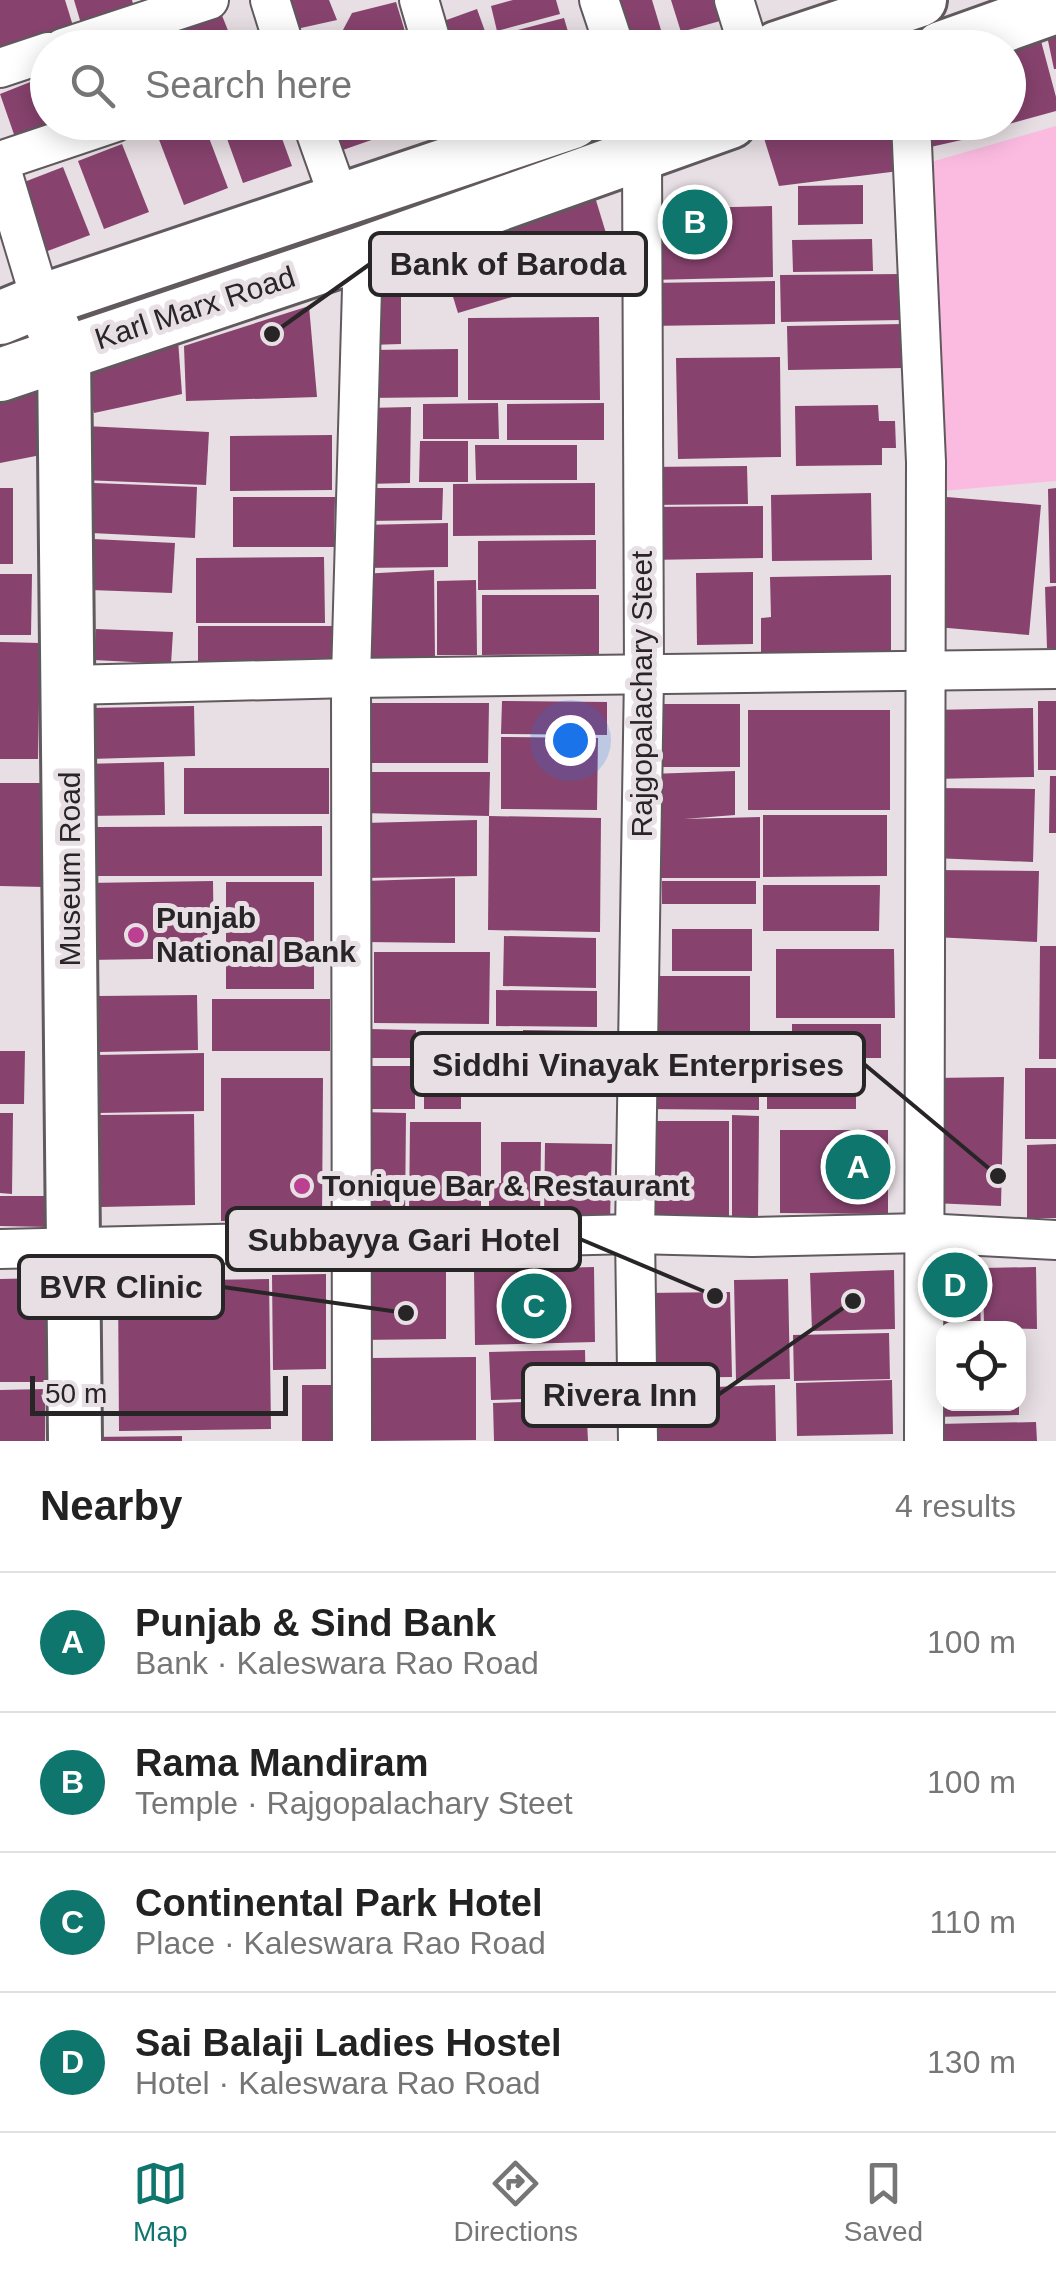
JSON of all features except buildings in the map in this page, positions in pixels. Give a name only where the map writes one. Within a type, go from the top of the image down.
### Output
[{"type":"main road","points":[[825,30],[898,3]]},
{"type":"main road","points":[[991,30],[1056,7]]},
{"type":"main road","name":"Karl Marx Road","points":[[0,375],[363,253],[680,140]]},
{"type":"main road","name":"Karl Marx Road","points":[[20,310],[340,201],[460,141]]},
{"type":"main road","name":"Museum Road","points":[[20,310],[64,352],[75,1441]]},
{"type":"street","points":[[118,30],[209,0]]},
{"type":"street","points":[[270,0],[279,30]]},
{"type":"street","points":[[419,0],[428,30]]},
{"type":"street","points":[[599,0],[608,30]]},
{"type":"street","points":[[734,0],[744,30]]},
{"type":"street","points":[[0,68],[30,58]]},
{"type":"street","points":[[20,310],[0,163],[65,140]]},
{"type":"street","points":[[318,140],[340,201]]},
{"type":"street","points":[[912,140],[926,462],[928,670],[924,1441]]},
{"type":"street","name":"Rajgopalachary Steet","points":[[638,1441],[635,1234],[644,675],[642,154]]},
{"type":"street","points":[[352,1441],[351,678],[363,253]]},
{"type":"street","points":[[69,685],[1056,669]]},
{"type":"street","points":[[0,1249],[635,1234],[752,1237],[924,1233],[1056,1240]]},
{"type":"shaded area","points":[[1056,126],[1056,481],[932,492],[931,162],[1007,140],[1026,140],[1026,135]]},
{"type":"place","name":"Rama Mandiram","points":[[695,222]]},
{"type":"place","name":"Bank of Baroda","points":[[272,334]]},
{"type":"place","name":"Punjab National Bank","points":[[136,935]]},
{"type":"place","name":"Punjab & Sind Bank","points":[[858,1167]]},
{"type":"place","name":"Siddhi Vinayak Enterprises","points":[[998,1176]]},
{"type":"place","name":"Tonique Bar & Restaurant","points":[[302,1186]]},
{"type":"place","name":"Sai Balaji Ladies Hostel","points":[[955,1285]]},
{"type":"place","name":"Subbayya Gari Hotel","points":[[715,1296]]},
{"type":"place","name":"Rivera Inn","points":[[853,1301]]},
{"type":"place","name":"Continental Park Hotel","points":[[534,1306]]},
{"type":"place","name":"BVR Clinic","points":[[406,1313]]}]
